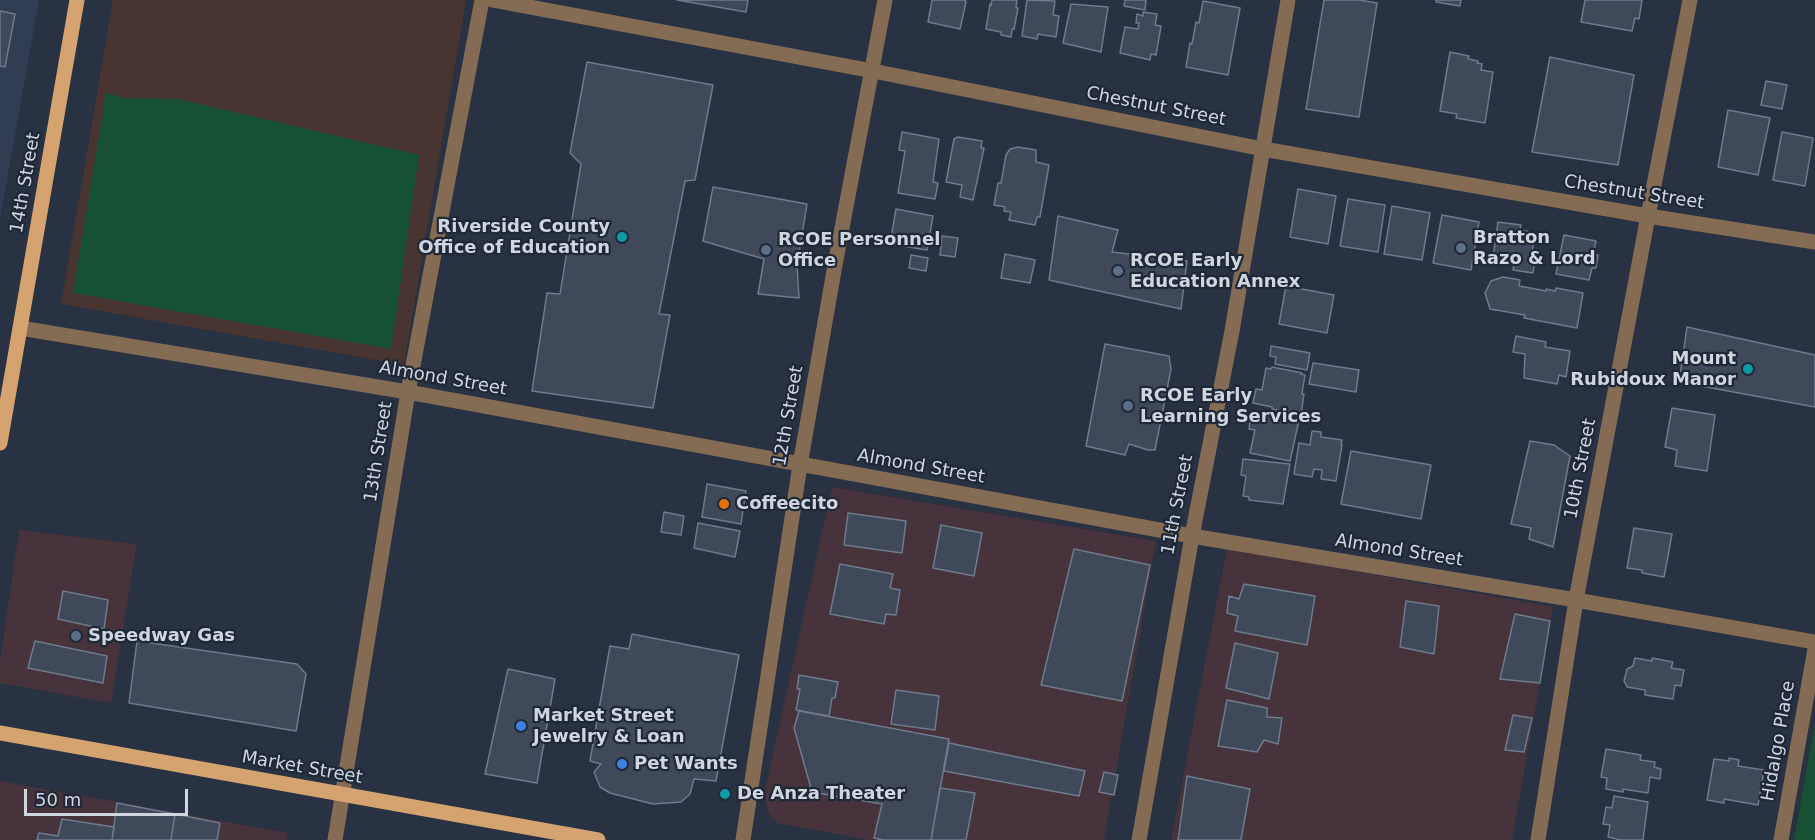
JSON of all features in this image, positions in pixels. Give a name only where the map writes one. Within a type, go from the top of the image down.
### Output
[{"type":"main road","name":"14th Street","points":[[0,442],[77,0]]},
{"type":"main road","name":"Market Street","points":[[0,733],[598,840]]},
{"type":"street","name":"13th Street","points":[[335,840],[408,392],[482,0]]},
{"type":"street","name":"Chestnut Street","points":[[492,0],[873,71],[1263,149],[1648,216],[1815,242]]},
{"type":"street","name":"12th Street","points":[[743,840],[800,465],[885,0]]},
{"type":"street","name":"11th Street","points":[[1139,840],[1192,536],[1232,331],[1288,0]]},
{"type":"street","name":"10th Street","points":[[1538,840],[1576,600],[1690,0]]},
{"type":"street","name":"Almond Street","points":[[21,328],[408,392],[1192,536],[1815,642]]},
{"type":"street","name":"Hidalgo Place","points":[[1781,840],[1815,649]]},
{"type":"shaded area","points":[[0,0],[39,0],[0,219]]},
{"type":"shaded area","points":[[113,0],[466,0],[404,365],[61,304]]},
{"type":"shaded area","points":[[832,487],[1156,541],[1104,840],[869,840],[777,823],[767,811],[765,790]]},
{"type":"shaded area","points":[[19,530],[137,544],[111,703],[0,683],[0,661]]},
{"type":"shaded area","points":[[1227,548],[1553,607],[1512,840],[1171,840]]},
{"type":"shaded area","points":[[0,781],[288,833],[286,840],[0,840]]},
{"type":"green space","points":[[106,93],[124,98],[178,99],[419,155],[391,349],[73,293]]},
{"type":"green space","points":[[1815,722],[1815,840],[1794,840]]},
{"type":"building","points":[[677,0],[748,0],[746,12]]},
{"type":"building","points":[[932,0],[965,0],[960,29],[928,22]]},
{"type":"building","points":[[992,0],[1017,0],[1016,8],[1018,8],[1011,37],[986,29]]},
{"type":"building","points":[[1027,0],[1055,1],[1053,15],[1059,16],[1056,37],[1038,34],[1037,39],[1022,36]]},
{"type":"building","points":[[1125,0],[1146,0],[1145,10],[1124,6]]},
{"type":"building","points":[[1324,0],[1359,0],[1377,3],[1359,117],[1306,109]]},
{"type":"building","points":[[1436,0],[1461,0],[1460,6],[1436,2]]},
{"type":"building","points":[[1585,0],[1642,0],[1639,19],[1635,18],[1632,31],[1581,22]]},
{"type":"building","points":[[1203,1],[1240,8],[1228,75],[1186,67],[1190,43],[1192,44],[1196,22],[1199,23]]},
{"type":"building","points":[[1071,4],[1108,7],[1101,52],[1063,43]]},
{"type":"building","points":[[0,11],[15,14],[5,67],[0,66]]},
{"type":"building","points":[[1143,12],[1157,14],[1155,25],[1161,26],[1156,55],[1151,54],[1150,60],[1120,53],[1125,27],[1138,29],[1137,14],[1143,16]]},
{"type":"building","points":[[1450,52],[1469,56],[1468,59],[1482,64],[1481,70],[1493,72],[1485,123],[1456,118],[1457,114],[1440,111]]},
{"type":"building","points":[[1550,57],[1634,75],[1618,165],[1532,152]]},
{"type":"building","name":"Riverside County Office of Education","points":[[587,62],[713,85],[695,180],[685,181],[659,314],[670,315],[653,408],[532,391],[547,293],[560,294],[581,164],[570,153]]},
{"type":"building","points":[[1766,81],[1787,85],[1782,109],[1761,105]]},
{"type":"building","points":[[1728,110],[1770,118],[1758,175],[1718,167]]},
{"type":"building","points":[[902,132],[939,139],[933,182],[938,183],[935,199],[898,193],[905,151],[899,150]]},
{"type":"building","points":[[1782,132],[1813,138],[1805,186],[1773,180]]},
{"type":"building","points":[[958,137],[982,141],[981,148],[984,148],[973,200],[960,197],[962,185],[946,182],[954,139]]},
{"type":"building","points":[[1018,147],[1036,150],[1036,162],[1049,165],[1040,217],[1037,217],[1035,225],[1009,220],[1011,212],[1004,211],[1005,207],[994,205],[1006,155],[1010,149]]},
{"type":"building","name":"RCOE Personnel Office","points":[[713,187],[807,204],[797,265],[799,298],[758,294],[764,259],[703,241]]},
{"type":"building","points":[[1298,189],[1336,196],[1328,244],[1290,237]]},
{"type":"building","points":[[1348,199],[1385,205],[1378,252],[1340,246]]},
{"type":"building","points":[[1392,206],[1430,213],[1422,260],[1384,254]]},
{"type":"building","points":[[896,209],[933,216],[927,250],[890,244]]},
{"type":"building","points":[[1442,215],[1479,222],[1471,270],[1433,263]]},
{"type":"building","name":"RCOE Early Education Annex","points":[[1058,216],[1118,230],[1112,252],[1187,261],[1181,309],[1049,280]]},
{"type":"building","points":[[1498,222],[1521,225],[1520,230],[1535,233],[1532,254],[1536,255],[1533,273],[1513,270],[1515,260],[1493,257]]},
{"type":"building","points":[[1564,235],[1596,241],[1593,254],[1598,255],[1596,268],[1592,268],[1589,280],[1556,274]]},
{"type":"building","points":[[942,236],[958,238],[955,257],[940,255]]},
{"type":"building","points":[[1005,254],[1035,260],[1030,283],[1001,278]]},
{"type":"building","points":[[911,255],[928,258],[926,271],[909,268]]},
{"type":"building","points":[[1503,277],[1520,280],[1519,286],[1546,291],[1546,289],[1555,291],[1556,288],[1583,293],[1577,328],[1490,309],[1485,293],[1491,281]]},
{"type":"building","points":[[1286,286],[1334,295],[1327,333],[1279,324]]},
{"type":"building","name":"Mount Rubidoux Manor","points":[[1687,327],[1815,355],[1815,407],[1679,382]]},
{"type":"building","points":[[1516,336],[1546,342],[1545,347],[1570,351],[1566,377],[1559,375],[1557,384],[1524,378],[1525,354],[1513,352]]},
{"type":"building","name":"RCOE Early Learning Services","points":[[1105,344],[1169,356],[1171,369],[1155,450],[1129,444],[1125,455],[1086,446]]},
{"type":"building","points":[[1271,346],[1310,353],[1307,370],[1275,364],[1276,357],[1270,356]]},
{"type":"building","points":[[1313,363],[1359,370],[1356,392],[1309,384]]},
{"type":"building","points":[[1272,367],[1305,375],[1301,415],[1253,403],[1256,389],[1262,390],[1266,368],[1271,369]]},
{"type":"building","points":[[1672,408],[1715,415],[1707,471],[1675,466],[1677,450],[1665,447]]},
{"type":"building","points":[[1251,413],[1270,416],[1271,414],[1299,420],[1290,461],[1250,453],[1255,430],[1249,429]]},
{"type":"building","points":[[1312,431],[1321,432],[1321,437],[1342,440],[1336,481],[1321,479],[1322,470],[1314,469],[1312,477],[1294,474],[1299,443],[1310,445]]},
{"type":"building","points":[[1530,441],[1554,445],[1570,456],[1553,547],[1529,539],[1531,528],[1511,524]]},
{"type":"building","points":[[1351,451],[1431,465],[1421,519],[1341,504]]},
{"type":"building","points":[[1243,459],[1290,464],[1283,504],[1249,500],[1249,497],[1243,496],[1246,476],[1241,475]]},
{"type":"building","name":"Coffeecito","points":[[707,484],[746,491],[741,524],[702,517]]},
{"type":"building","points":[[664,512],[684,516],[681,535],[661,532]]},
{"type":"building","points":[[848,513],[906,521],[902,553],[844,545]]},
{"type":"building","points":[[698,523],[740,531],[735,557],[694,548]]},
{"type":"building","points":[[941,525],[982,533],[974,576],[933,568]]},
{"type":"building","points":[[1634,528],[1672,534],[1664,577],[1627,568]]},
{"type":"building","points":[[1074,549],[1150,565],[1122,701],[1041,685]]},
{"type":"building","points":[[840,564],[893,574],[890,588],[900,590],[896,615],[886,614],[884,624],[830,614]]},
{"type":"building","points":[[1244,584],[1315,596],[1307,645],[1235,631],[1238,616],[1227,613],[1229,596],[1239,599]]},
{"type":"building","points":[[63,591],[108,600],[104,629],[58,619]]},
{"type":"building","points":[[1406,601],[1439,606],[1434,654],[1400,647]]},
{"type":"building","points":[[1515,614],[1550,621],[1540,683],[1500,679]]},
{"type":"building","points":[[632,634],[739,655],[716,781],[694,779],[690,794],[681,802],[653,804],[610,793],[600,787],[594,772],[601,764],[590,761],[610,646],[629,649]]},
{"type":"building","points":[[35,641],[107,656],[103,683],[28,668]]},
{"type":"building","points":[[137,641],[297,664],[306,674],[296,731],[129,703]]},
{"type":"building","points":[[1235,643],[1278,653],[1269,699],[1226,688]]},
{"type":"building","points":[[1635,658],[1673,662],[1671,668],[1684,670],[1681,686],[1675,685],[1673,699],[1645,695],[1645,690],[1627,687],[1624,681],[1627,669],[1633,666]]},
{"type":"building","name":"Market Street Jewelry & Loan","points":[[508,669],[555,679],[537,783],[485,774]]},
{"type":"building","points":[[799,675],[838,682],[829,716],[796,710],[800,689],[797,689]]},
{"type":"building","points":[[896,690],[939,696],[935,730],[891,724]]},
{"type":"building","points":[[1227,700],[1267,708],[1267,717],[1282,718],[1278,744],[1264,740],[1257,752],[1218,746]]},
{"type":"building","points":[[799,711],[949,739],[931,840],[874,838],[882,804],[812,792],[794,728]]},
{"type":"building","points":[[1513,715],[1532,718],[1524,752],[1505,750]]},
{"type":"building","points":[[949,743],[1085,771],[1079,796],[944,771]]},
{"type":"building","points":[[1606,749],[1641,755],[1640,760],[1655,762],[1654,767],[1661,769],[1660,779],[1650,777],[1648,793],[1606,789],[1607,778],[1601,777]]},
{"type":"building","points":[[1729,758],[1739,760],[1738,766],[1764,770],[1758,805],[1724,799],[1724,803],[1707,800],[1714,759],[1729,761]]},
{"type":"building","points":[[1104,772],[1118,775],[1114,795],[1099,792]]},
{"type":"building","points":[[1187,776],[1250,789],[1241,840],[1178,840]]},
{"type":"building","points":[[940,788],[975,793],[966,840],[931,840]]},
{"type":"building","points":[[1614,796],[1648,802],[1643,840],[1621,840],[1608,837],[1610,825],[1603,824],[1606,807],[1612,808]]},
{"type":"building","points":[[117,803],[175,814],[171,840],[112,840]]},
{"type":"building","points":[[175,814],[220,823],[217,840],[171,840]]},
{"type":"building","points":[[62,819],[114,827],[112,840],[37,840],[39,833],[58,836]]},
{"type":"place","name":"Riverside County Office of Education","points":[[622,237]]},
{"type":"place","name":"Bratton Razo & Lord","points":[[1461,248]]},
{"type":"place","name":"RCOE Personnel Office","points":[[766,250]]},
{"type":"place","name":"RCOE Early Education Annex","points":[[1118,271]]},
{"type":"place","name":"Mount Rubidoux Manor","points":[[1748,369]]},
{"type":"place","name":"RCOE Early Learning Services","points":[[1128,406]]},
{"type":"place","name":"Coffeecito","points":[[724,504]]},
{"type":"place","name":"Speedway Gas","points":[[76,636]]},
{"type":"place","name":"Market Street Jewelry & Loan","points":[[521,726]]},
{"type":"place","name":"Pet Wants","points":[[622,764]]},
{"type":"place","name":"De Anza Theater","points":[[725,794]]}]
